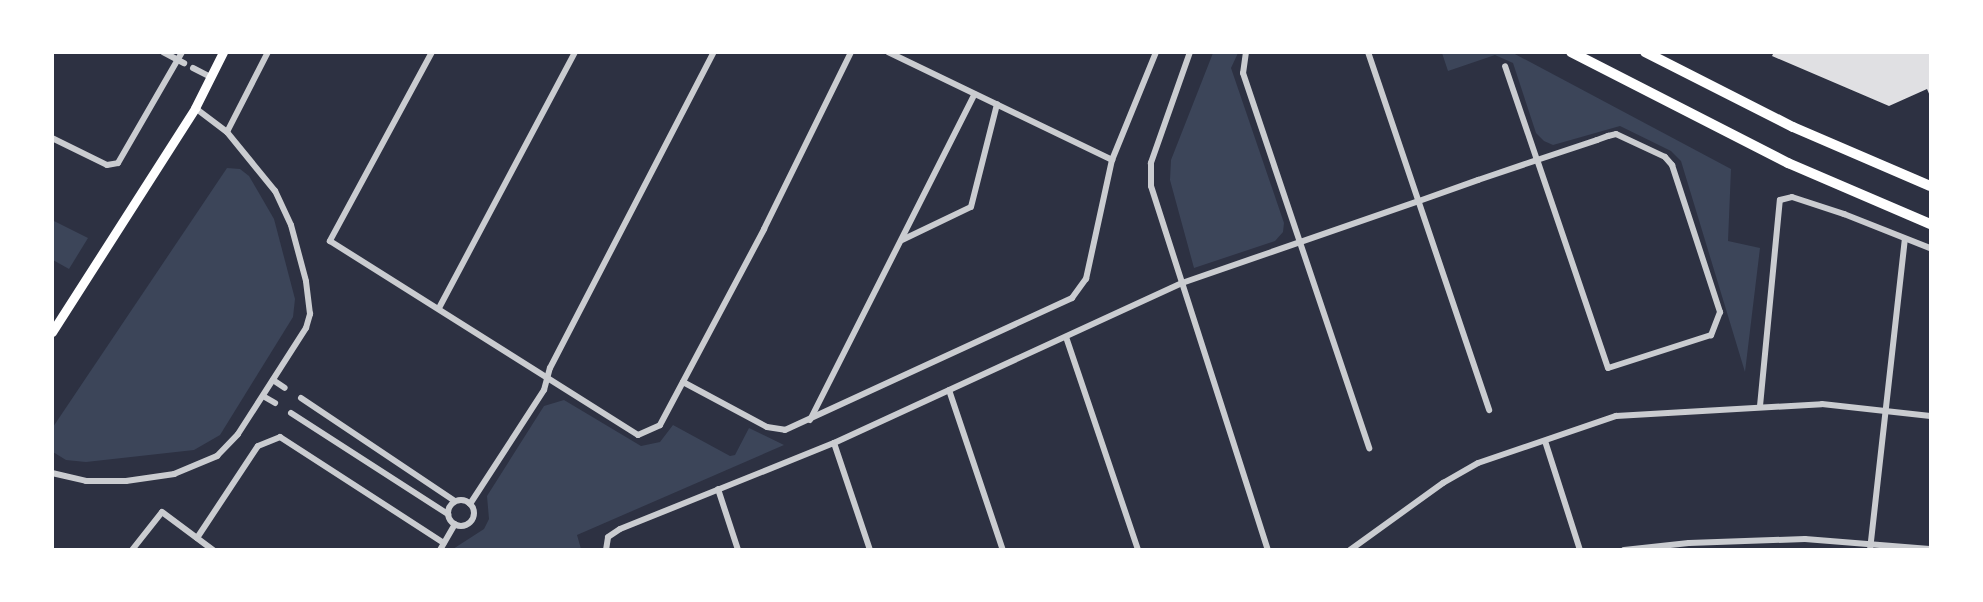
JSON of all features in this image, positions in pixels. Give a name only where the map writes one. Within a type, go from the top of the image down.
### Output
[{"type":"main road","points":[[52,332],[195,108],[223,52]]},
{"type":"main road","points":[[1571,52],[1788,163],[1930,224]]},
{"type":"main road","points":[[1645,52],[1792,127],[1930,186]]},
{"type":"street","points":[[163,52],[181,62]]},
{"type":"street","points":[[52,138],[106,165],[124,158],[181,62],[182,52]]},
{"type":"street","points":[[227,132],[268,52]]},
{"type":"street","points":[[432,52],[330,241],[638,435],[660,425],[851,52]]},
{"type":"street","points":[[439,308],[575,52]]},
{"type":"street","points":[[455,524],[469,522],[473,514],[470,504],[544,390],[546,377],[714,52]]},
{"type":"street","points":[[888,52],[1112,160]]},
{"type":"street","points":[[1190,52],[1151,163],[1151,186],[1268,549]]},
{"type":"street","points":[[1246,52],[1243,73],[1298,243],[1369,448]]},
{"type":"street","points":[[1368,52],[1489,410]]},
{"type":"street","points":[[683,381],[777,430],[810,420],[1078,293],[1086,279],[1112,160],[1155,55]]},
{"type":"street","points":[[606,549],[608,537],[620,529],[834,442],[1182,283],[1538,160],[1616,134],[1665,158],[1672,165],[1720,312],[1711,335],[1608,368],[1538,160],[1505,66]]},
{"type":"street","points":[[193,68],[210,77]]},
{"type":"street","points":[[810,420],[975,94]]},
{"type":"street","points":[[901,240],[971,207],[997,104]]},
{"type":"street","points":[[52,473],[86,481],[126,481],[199,466],[218,456],[238,434],[306,328],[310,314],[306,281],[291,225],[275,191],[227,132],[195,108]]},
{"type":"street","points":[[1760,406],[1779,205],[1785,197],[1844,214],[1930,248]]},
{"type":"street","points":[[1870,546],[1905,240]]},
{"type":"street","points":[[1066,337],[1138,549]]},
{"type":"street","points":[[273,380],[285,388]]},
{"type":"street","points":[[949,390],[1003,549]]},
{"type":"street","points":[[263,396],[275,403]]},
{"type":"street","points":[[301,398],[455,501],[470,504]]},
{"type":"street","points":[[1350,549],[1443,483],[1478,463],[1616,416],[1822,404],[1930,416]]},
{"type":"street","points":[[291,413],[448,514],[455,524]]},
{"type":"street","points":[[197,538],[258,446],[280,437],[444,543]]},
{"type":"street","points":[[1545,441],[1580,549]]},
{"type":"street","points":[[834,442],[870,549]]},
{"type":"street","points":[[718,489],[738,549]]},
{"type":"street","points":[[448,514],[455,501]]},
{"type":"street","points":[[132,549],[162,512],[213,549]]},
{"type":"street","points":[[440,549],[455,524]]},
{"type":"street","points":[[1624,549],[1689,543],[1805,539],[1930,549]]},
{"type":"shaded area","points":[[1213,53],[1238,53],[1231,68],[1284,223],[1283,232],[1275,241],[1194,268],[1170,180],[1171,160]]},
{"type":"shaded area","points":[[1442,53],[1513,53],[1731,169],[1728,241],[1760,248],[1745,372],[1681,161],[1671,151],[1620,126],[1553,145],[1544,141],[1536,133],[1513,63],[1495,55],[1448,71]]},
{"type":"shaded area","points":[[227,168],[240,169],[249,176],[274,219],[295,299],[293,317],[220,435],[194,450],[86,462],[66,460],[53,452],[53,427]]},
{"type":"shaded area","points":[[52,220],[88,238],[69,269],[53,260]]},
{"type":"shaded area","points":[[564,400],[641,446],[660,442],[673,425],[730,456],[735,455],[749,428],[784,445],[577,535],[581,549],[453,549],[484,529],[489,519],[487,496],[544,406]]},
{"type":"building","points":[[1774,52],[1930,52],[1930,96],[1927,89],[1889,106],[1772,56]]}]
